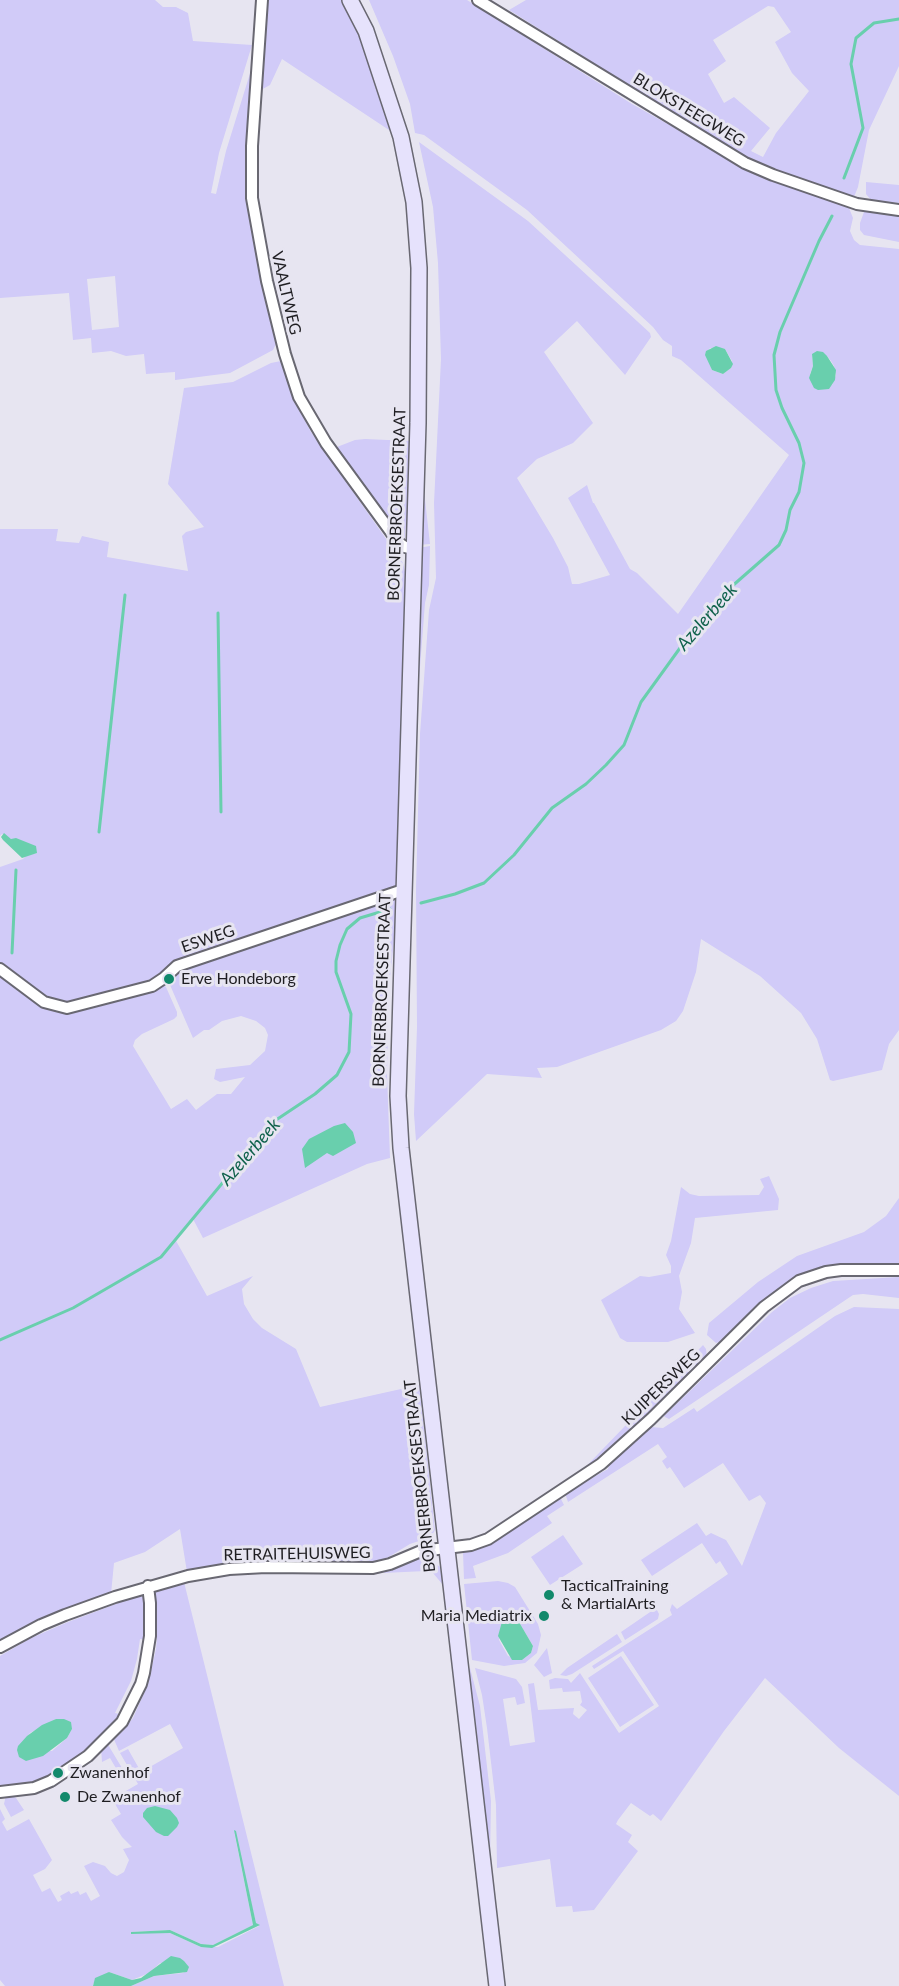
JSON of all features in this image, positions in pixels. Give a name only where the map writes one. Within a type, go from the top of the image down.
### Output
[{"type":"main road","name":"BORNERBROEKSESTRAAT","points":[[350,0],[366,31],[395,116],[414,202],[419,268],[414,549],[398,1096],[401,1148],[496,1986]]},
{"type":"street","name":"VAALTWEG","points":[[262,0],[252,146],[252,198],[267,281],[285,354],[299,397],[320,434],[399,543],[405,548],[414,549]]},
{"type":"street","name":"BLOKSTEEGWEG","points":[[478,0],[745,162],[773,175],[857,204],[899,210]]},
{"type":"street","name":"ESWEG","points":[[0,969],[44,1002],[67,1008],[152,986],[177,966],[403,890]]},
{"type":"street","name":"KUIPERSWEG","points":[[446,1548],[471,1545],[488,1539],[602,1464],[764,1307],[800,1281],[840,1270],[899,1270]]},
{"type":"street","name":"RETRAITEHUISWEG","points":[[0,1647],[65,1615],[188,1576],[229,1569],[266,1567],[382,1567],[421,1551],[446,1548]]},
{"type":"street","points":[[0,1792],[34,1788],[51,1781],[88,1756],[122,1722],[144,1673],[150,1635],[148,1587]]},
{"type":"shaded area","points":[[0,0],[155,0],[163,7],[176,7],[188,13],[193,41],[252,45],[219,153],[211,193],[216,194],[226,151],[252,67],[245,169],[247,201],[253,240],[276,344],[273,350],[230,373],[175,380],[175,372],[146,374],[144,354],[126,356],[111,351],[92,353],[91,338],[73,340],[69,293],[0,298]],"holes":[[[115,276],[119,327],[92,330],[87,279]]]},
{"type":"shaded area","points":[[266,0],[343,0],[358,30],[392,132],[282,59],[270,85],[259,91]]},
{"type":"shaded area","points":[[369,0],[467,0],[632,104],[739,164],[849,208],[853,218],[850,231],[854,240],[860,245],[899,249],[899,1030],[889,1044],[882,1070],[830,1080],[817,1039],[801,1013],[760,976],[701,939],[696,972],[683,1011],[676,1021],[661,1030],[557,1067],[537,1068],[542,1078],[487,1074],[416,1141],[414,1114],[417,1027],[416,889],[420,734],[429,610],[436,578],[434,503],[441,359],[438,263],[433,207],[419,142],[528,221],[650,333],[651,337],[625,375],[577,321],[544,352],[593,423],[573,443],[537,459],[517,478],[553,538],[568,567],[572,584],[610,575],[568,498],[587,485],[593,503],[630,569],[637,573],[678,614],[789,455],[681,360],[672,356],[672,346],[527,210],[424,135],[415,133],[410,104]],"holes":[[[710,348],[725,349],[732,361],[731,368],[723,374],[712,370],[706,355]],[[812,354],[827,356],[831,361],[836,375],[832,385],[810,374],[813,366]]]},
{"type":"shaded area","points":[[526,0],[899,0],[899,66],[869,130],[854,197],[765,167],[662,108],[509,10]],"holes":[[[768,6],[774,7],[791,32],[775,42],[792,73],[809,91],[776,133],[763,157],[751,151],[770,128],[734,97],[724,103],[708,74],[726,61],[713,40]]]},
{"type":"shaded area","points":[[866,182],[899,185],[899,203],[871,200],[866,194]]},
{"type":"shaded area","points":[[868,209],[899,214],[899,242],[864,235],[860,230],[860,223],[864,212]]},
{"type":"shaded area","points":[[716,346],[725,349],[733,364],[723,374],[712,370],[705,355],[706,351]]},
{"type":"shaded area","points":[[817,351],[827,356],[836,370],[835,380],[829,389],[814,388],[809,378],[813,366],[812,354]]},
{"type":"shaded area","points":[[281,361],[295,401],[311,432],[403,563],[408,585],[399,880],[395,888],[276,930],[154,981],[69,1005],[48,1000],[0,965],[0,867],[37,853],[2,834],[0,836],[0,529],[58,529],[56,541],[79,543],[82,536],[109,542],[107,557],[188,571],[182,536],[186,532],[204,527],[168,484],[184,388],[233,382],[271,363]]},
{"type":"shaded area","points":[[365,439],[411,441],[410,488],[404,542],[337,447]]},
{"type":"shaded area","points":[[421,464],[430,544],[418,545]]},
{"type":"shaded area","points":[[430,546],[429,585],[425,603],[419,680],[412,887],[408,888],[418,548]]},
{"type":"shaded area","points":[[4,833],[11,839],[16,838],[36,846],[37,853],[22,858],[3,840],[1,837]]},
{"type":"shaded area","points":[[393,898],[397,903],[397,911],[389,987],[387,1074],[390,1158],[367,1164],[203,1238],[193,1219],[175,1239],[207,1296],[253,1276],[242,1289],[244,1304],[262,1328],[296,1349],[320,1407],[419,1385],[435,1530],[431,1537],[410,1544],[382,1561],[371,1563],[230,1564],[187,1572],[180,1529],[145,1552],[114,1563],[111,1594],[0,1644],[1,974],[55,1009],[163,985],[166,987],[177,1016],[142,1034],[135,1040],[133,1046],[171,1109],[187,1099],[196,1110],[217,1094],[231,1094],[245,1077],[220,1082],[214,1079],[216,1069],[250,1065],[265,1051],[268,1035],[265,1028],[256,1021],[241,1016],[222,1021],[193,1038],[170,985],[169,976],[177,968]]},
{"type":"shaded area","points":[[345,1123],[353,1132],[356,1143],[333,1156],[327,1153],[305,1168],[302,1149],[309,1139]]},
{"type":"shaded area","points":[[769,1176],[779,1199],[778,1210],[695,1218],[691,1243],[679,1276],[682,1292],[679,1309],[695,1333],[668,1342],[627,1342],[620,1338],[601,1300],[640,1276],[649,1277],[671,1273],[671,1266],[666,1255],[671,1241],[681,1187],[690,1194],[699,1196],[759,1195],[764,1187],[760,1179]]},
{"type":"shaded area","points":[[899,1198],[899,1264],[824,1268],[808,1272],[770,1295],[728,1339],[716,1343],[707,1335],[709,1323],[758,1282],[797,1256],[864,1232],[886,1216]]},
{"type":"shaded area","points":[[899,1277],[899,1298],[853,1295],[669,1419],[664,1416],[772,1312],[790,1298],[833,1281]]},
{"type":"shaded area","points":[[854,1307],[899,1309],[899,1796],[839,1748],[765,1678],[724,1731],[661,1821],[653,1814],[650,1816],[631,1803],[618,1820],[616,1824],[632,1835],[628,1842],[638,1851],[594,1910],[573,1912],[572,1906],[556,1907],[550,1859],[497,1868],[496,1805],[482,1695],[475,1668],[516,1679],[522,1687],[525,1703],[517,1705],[515,1697],[503,1699],[510,1746],[535,1742],[528,1684],[534,1683],[538,1710],[574,1708],[573,1714],[579,1719],[587,1710],[580,1705],[582,1702],[580,1691],[563,1692],[562,1688],[550,1689],[549,1680],[568,1679],[571,1683],[580,1673],[619,1733],[659,1706],[623,1651],[594,1669],[592,1666],[672,1615],[670,1610],[672,1604],[677,1609],[728,1574],[720,1561],[716,1564],[702,1543],[652,1576],[641,1560],[697,1523],[706,1536],[711,1533],[726,1540],[742,1566],[766,1503],[760,1495],[749,1501],[723,1463],[684,1488],[670,1467],[667,1469],[662,1461],[667,1457],[658,1444],[568,1502],[565,1493],[608,1469],[609,1463],[650,1427],[663,1428],[694,1408],[697,1412],[835,1316]]},
{"type":"shaded area","points":[[703,1345],[707,1357],[616,1447],[574,1479]]},
{"type":"shaded area","points":[[557,1498],[561,1499],[564,1505],[547,1516],[552,1523],[508,1553],[473,1566],[476,1578],[464,1579],[463,1553],[480,1548]]},
{"type":"shaded area","points":[[563,1535],[583,1564],[550,1585],[531,1557]]},
{"type":"shaded area","points":[[426,1556],[440,1567],[443,1585],[433,1573],[426,1571],[383,1573],[415,1558]]},
{"type":"shaded area","points":[[498,1581],[515,1587],[538,1624],[541,1635],[537,1653],[525,1663],[504,1666],[472,1660],[464,1584]],"holes":[[[509,1613],[519,1622],[533,1646],[531,1653],[522,1660],[508,1656],[499,1640],[505,1615]]]},
{"type":"shaded area","points":[[184,1582],[284,1986],[131,1986],[154,1976],[183,1973],[188,1969],[187,1965],[160,1963],[149,1973],[132,1980],[109,1972],[93,1986],[5,1986],[0,1980],[0,1809],[5,1819],[2,1822],[7,1831],[29,1819],[52,1860],[45,1869],[33,1875],[42,1892],[50,1888],[58,1902],[62,1900],[60,1896],[69,1891],[71,1894],[78,1891],[80,1895],[86,1892],[91,1901],[100,1896],[84,1866],[93,1862],[105,1866],[117,1876],[124,1872],[129,1860],[123,1849],[132,1847],[111,1820],[121,1814],[112,1799],[138,1784],[120,1753],[128,1749],[141,1772],[183,1748],[170,1724],[119,1751],[113,1737],[122,1732],[133,1718],[148,1684],[157,1638],[152,1637],[152,1599],[155,1589]],"holes":[[[234,1831],[256,1923],[259,1926],[218,1947],[201,1947],[170,1933],[131,1932],[170,1930],[201,1944],[213,1945],[253,1925]]]},
{"type":"shaded area","points":[[140,1595],[145,1599],[147,1640],[140,1639],[131,1681],[115,1713],[123,1715],[97,1745],[43,1781],[0,1790],[0,1656],[31,1638]],"holes":[[[56,1719],[72,1729],[67,1738],[52,1751],[17,1750],[30,1733]]]},
{"type":"shaded area","points":[[656,1608],[659,1614],[658,1619],[625,1640],[621,1632]]},
{"type":"shaded area","points":[[509,1613],[519,1622],[533,1646],[531,1653],[522,1660],[512,1660],[498,1636],[503,1618]]},
{"type":"shaded area","points":[[617,1634],[622,1642],[572,1674],[560,1675],[567,1668]]},
{"type":"shaded area","points":[[547,1648],[552,1673],[544,1677],[534,1665]]},
{"type":"shaded area","points":[[621,1656],[654,1705],[620,1727],[588,1678]]},
{"type":"shaded area","points":[[470,1668],[480,1706],[491,1801],[490,1861],[494,1889],[490,1886],[466,1672]]},
{"type":"shaded area","points":[[56,1719],[71,1722],[72,1729],[67,1738],[43,1756],[26,1761],[19,1757],[18,1746],[27,1736],[42,1725]]},
{"type":"shaded area","points":[[107,1743],[122,1768],[117,1770],[110,1758],[102,1762],[101,1748]]},
{"type":"shaded area","points":[[10,1794],[16,1798],[24,1810],[11,1817],[4,1804],[6,1795]]},
{"type":"shaded area","points":[[155,1806],[170,1810],[177,1818],[179,1823],[177,1827],[168,1836],[156,1832],[143,1817],[147,1808]]},
{"type":"shaded area","points":[[234,1830],[256,1923],[260,1925],[212,1948],[201,1947],[170,1933],[131,1934],[131,1932],[170,1930],[201,1944],[213,1945],[253,1925]]},
{"type":"shaded area","points":[[171,1956],[184,1961],[189,1967],[187,1972],[154,1976],[131,1986],[93,1986],[95,1978],[109,1972],[132,1980],[141,1978]]},
{"type":"waterway","name":"Azelerbeek","points":[[844,178],[863,128],[851,64],[856,38],[874,23],[899,19]]},
{"type":"waterway","name":"Azelerbeek","points":[[421,903],[484,883],[514,855],[552,808],[586,784],[606,765],[624,745],[641,702],[680,648],[722,595],[779,545],[786,530],[790,510],[799,492],[804,463],[799,443],[776,390],[774,355],[780,332],[832,216]]},
{"type":"waterway","points":[[99,832],[125,595]]},
{"type":"waterway","points":[[218,613],[221,812]]},
{"type":"waterway","points":[[12,953],[16,870]]},
{"type":"waterway","name":"Azelerbeek","points":[[0,1340],[73,1308],[161,1257],[273,1122],[315,1094],[337,1075],[349,1052],[351,1014],[336,972],[340,945],[347,929],[360,918],[390,909]]},
{"type":"place","name":"Erve Hondeborg","points":[[169,979]]},
{"type":"place","name":"TacticalTraining & MartialArts","points":[[549,1595]]},
{"type":"place","name":"Maria Mediatrix","points":[[544,1616]]},
{"type":"place","name":"Zwanenhof","points":[[58,1773]]},
{"type":"place","name":"De Zwanenhof","points":[[65,1797]]}]
